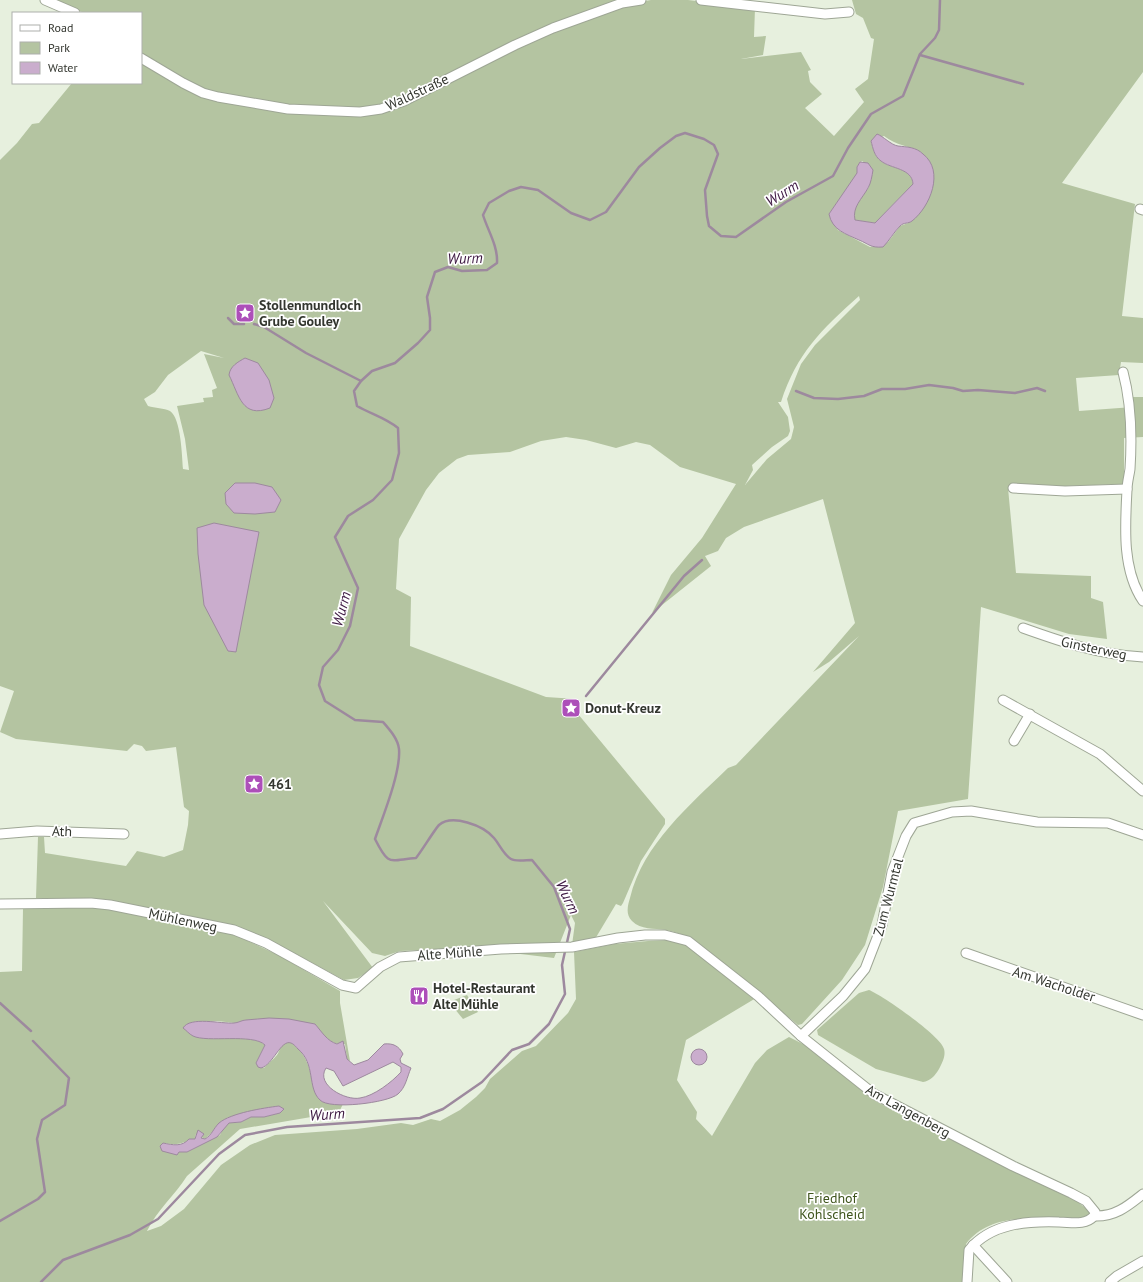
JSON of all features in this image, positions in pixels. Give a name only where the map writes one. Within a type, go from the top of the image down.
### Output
[{"type":"street","points":[[45,0],[73,12]]},
{"type":"street","name":"Waldstraße","points":[[142,59],[183,83],[203,93],[218,97],[288,108],[360,112],[381,109],[404,101],[515,44],[553,28],[622,3],[641,0]]},
{"type":"street","points":[[701,0],[825,14],[849,12]]},
{"type":"street","points":[[1123,372],[1129,404],[1130,470],[1127,489],[1126,530],[1129,569],[1133,582],[1143,601]]},
{"type":"street","points":[[1013,488],[1073,491],[1127,489]]},
{"type":"street","name":"Ginsterweg","points":[[1023,628],[1072,646],[1114,654],[1143,657]]},
{"type":"street","points":[[1003,700],[1100,754],[1143,792]]},
{"type":"street","points":[[1014,741],[1030,714]]},
{"type":"street","name":"Zum Wurmtal","points":[[801,1036],[843,996],[865,969],[882,925],[892,872],[906,836],[914,823],[952,812],[971,811],[1036,822],[1108,823],[1143,835]]},
{"type":"street","name":"Ath","points":[[0,834],[37,831],[124,834]]},
{"type":"street","name":"Mühlenweg","points":[[0,904],[91,903],[110,905],[234,930],[266,943],[342,985],[352,988]]},
{"type":"street","name":"Am Langenberg","points":[[572,947],[618,938],[645,935],[665,935],[688,941],[758,996],[801,1036],[874,1094],[1012,1166],[1076,1196],[1092,1207],[1095,1212],[1094,1216]]},
{"type":"street","name":"Alte Mühle","points":[[352,988],[356,988],[380,967],[399,957],[501,949],[572,947]]},
{"type":"street","name":"Am Wacholder","points":[[966,953],[1143,1016]]},
{"type":"street","points":[[967,1282],[969,1250],[973,1245],[989,1234],[1016,1224],[1034,1222],[1086,1222],[1094,1216],[1112,1215],[1130,1205],[1143,1194]]},
{"type":"street","points":[[973,1245],[1007,1282]]},
{"type":"street","points":[[1110,1282],[1117,1276],[1143,1261]]},
{"type":"green space","points":[[54,0],[631,0],[621,5],[651,0],[688,0],[755,8],[754,37],[766,36],[763,55],[741,59],[801,52],[811,70],[808,71],[810,82],[822,94],[805,108],[834,136],[864,102],[855,89],[868,79],[874,39],[871,38],[863,18],[856,14],[852,0],[1143,0],[1143,72],[1062,183],[1135,204],[1122,316],[1143,318],[1143,363],[1121,362],[1119,375],[1076,378],[1079,411],[1133,407],[1131,397],[1143,397],[1143,437],[1124,438],[1124,484],[1008,488],[1016,573],[1091,576],[1091,598],[1103,602],[1107,639],[1069,634],[981,607],[968,799],[898,811],[883,887],[865,945],[842,980],[802,1024],[798,1025],[690,937],[669,931],[639,926],[632,921],[628,915],[628,910],[629,901],[636,878],[645,860],[670,827],[698,796],[728,768],[736,765],[859,636],[829,662],[813,672],[855,623],[823,499],[744,527],[726,538],[718,551],[705,556],[711,566],[652,613],[671,575],[702,538],[736,484],[680,467],[650,445],[636,442],[616,448],[586,440],[566,437],[541,441],[510,452],[468,455],[457,459],[439,473],[426,490],[399,539],[396,589],[411,597],[410,646],[546,697],[576,699],[578,714],[665,819],[665,824],[641,861],[623,903],[621,906],[616,904],[595,939],[572,945],[575,923],[571,915],[554,958],[470,948],[400,951],[385,956],[372,953],[323,901],[373,968],[358,978],[344,980],[281,946],[224,923],[104,899],[36,898],[38,837],[44,837],[45,853],[126,866],[137,851],[164,857],[183,850],[189,811],[184,807],[176,747],[146,751],[142,746],[134,744],[127,751],[16,739],[0,732],[14,691],[0,686],[0,160],[17,143],[32,124],[39,123],[71,84],[142,84],[142,12],[82,12]],"holes":[[[884,136],[922,153],[908,223],[900,226],[888,242],[870,247],[838,230],[829,214],[857,174],[857,167],[860,162],[863,161],[869,187],[856,206],[854,220],[875,223],[913,184],[909,175],[885,164],[875,154],[871,141]],[[859,296],[860,300],[815,345],[801,364],[787,399],[794,427],[791,439],[767,459],[745,485],[753,470],[752,465],[772,447],[788,436],[790,431],[788,417],[778,402],[781,402],[787,385],[803,356],[812,343],[833,320]],[[201,351],[224,358],[204,354],[217,388],[212,390],[213,397],[203,398],[204,402],[177,406],[185,439],[189,470],[183,469],[179,429],[174,415],[168,410],[148,406],[144,399],[155,392],[168,375]]]},
{"type":"green space","name":"Friedhof Kohlscheid","points":[[91,907],[111,909],[235,935],[280,956],[340,991],[340,1003],[350,1061],[347,1059],[345,1044],[335,1043],[327,1039],[315,1024],[245,1020],[235,1023],[217,1021],[192,1022],[194,1036],[242,1038],[265,1045],[256,1063],[264,1068],[277,1055],[283,1043],[291,1043],[301,1053],[308,1065],[319,1099],[343,1104],[337,1116],[317,1116],[240,1129],[187,1176],[156,1216],[147,1231],[161,1226],[184,1209],[221,1165],[250,1145],[275,1135],[357,1129],[401,1123],[413,1125],[431,1119],[440,1121],[460,1110],[485,1088],[490,1079],[522,1051],[536,1046],[568,1013],[576,999],[574,952],[614,944],[667,940],[685,944],[756,998],[686,1040],[677,1080],[697,1112],[696,1119],[712,1136],[755,1063],[767,1050],[789,1037],[807,1046],[872,1099],[907,1118],[1078,1202],[1091,1213],[1083,1218],[1017,1219],[998,1223],[981,1230],[966,1244],[964,1282],[0,1282],[0,972],[22,971],[23,909]],"holes":[[[279,1106],[280,1113],[264,1117],[251,1117],[241,1122],[229,1123],[224,1126],[220,1135],[187,1152],[179,1152],[163,1143],[177,1144],[195,1140],[196,1134],[205,1139],[227,1118]]]},
{"type":"green space","points":[[869,990],[876,993],[910,1016],[933,1035],[940,1043],[944,1049],[943,1059],[937,1072],[930,1079],[923,1082],[876,1069],[818,1035],[817,1030],[859,993]]},
{"type":"green space","points":[[467,995],[478,1012],[463,1019],[449,1002]]},
{"type":"water","points":[[877,134],[895,145],[911,148],[923,154],[930,161],[934,179],[929,198],[919,215],[912,221],[904,223],[898,228],[883,247],[875,247],[840,231],[833,224],[829,214],[857,173],[857,167],[860,162],[868,163],[873,170],[869,186],[856,207],[854,215],[855,220],[875,223],[913,184],[912,179],[905,172],[885,164],[877,157],[871,141]]},
{"type":"water","points":[[245,358],[258,363],[269,380],[274,398],[270,408],[261,411],[247,408],[239,397],[229,375],[233,367]]},
{"type":"water","points":[[235,483],[255,483],[272,487],[281,500],[275,512],[255,514],[234,513],[226,504],[225,493]]},
{"type":"water","points":[[214,523],[259,532],[236,652],[228,651],[204,605],[198,554],[197,528]]},
{"type":"water","points":[[269,1018],[289,1019],[315,1024],[333,1043],[337,1044],[343,1041],[347,1059],[354,1065],[368,1060],[384,1044],[395,1046],[400,1049],[403,1054],[400,1059],[401,1063],[411,1068],[405,1085],[398,1094],[383,1100],[346,1105],[326,1103],[320,1100],[316,1095],[304,1055],[292,1043],[287,1043],[280,1048],[269,1062],[261,1068],[258,1067],[256,1063],[265,1045],[259,1041],[200,1038],[193,1036],[183,1028],[187,1024],[199,1021],[237,1023],[244,1020]],"holes":[[[393,1062],[401,1067],[401,1072],[388,1084],[377,1092],[360,1098],[347,1097],[340,1094],[328,1086],[324,1074],[326,1068],[334,1071],[343,1086]]]},
{"type":"water","points":[[699,1049],[705,1051],[707,1057],[705,1063],[699,1065],[693,1063],[691,1057],[693,1051]]},
{"type":"water","points":[[279,1106],[284,1109],[280,1113],[264,1117],[251,1117],[241,1122],[229,1123],[217,1137],[187,1152],[179,1152],[177,1155],[162,1151],[160,1146],[163,1143],[177,1145],[186,1142],[189,1139],[195,1139],[198,1130],[204,1134],[201,1138],[205,1139],[224,1119],[231,1116]]},
{"type":"waterway","name":"Wurm","points":[[41,1282],[63,1260],[130,1235],[158,1219],[219,1154],[245,1135],[287,1127],[420,1118],[443,1109],[482,1082],[512,1050],[529,1044],[549,1024],[565,994],[562,965],[570,929],[554,887],[532,860],[518,861],[511,859],[506,855],[489,833],[467,822],[452,821],[439,825],[416,858],[395,860],[387,858],[375,839],[391,794],[397,770],[399,759],[397,742],[391,731],[383,722],[355,720],[325,701],[319,685],[323,667],[338,650],[350,626],[358,588],[335,537],[348,516],[373,500],[392,480],[399,453],[398,428],[357,406],[354,391],[361,381],[372,371],[395,363],[418,343],[430,330],[427,297],[435,272],[448,267],[462,271],[487,270],[497,263],[496,251],[483,215],[489,203],[509,191],[521,187],[538,190],[571,213],[590,220],[606,212],[639,167],[676,136],[685,133],[704,139],[714,145],[718,154],[705,190],[709,226],[721,236],[736,237],[786,202],[833,176],[848,148],[871,114],[903,96],[920,54],[935,38],[939,30],[940,0]]},
{"type":"waterway","points":[[920,55],[1023,84]]},
{"type":"waterway","points":[[228,318],[234,324],[244,324]]},
{"type":"waterway","points":[[254,324],[264,327],[306,353],[361,381]]},
{"type":"waterway","points":[[796,391],[814,398],[838,399],[864,396],[882,389],[905,389],[929,385],[953,388],[963,391],[978,390],[1015,393],[1037,388],[1045,391]]},
{"type":"waterway","points":[[586,696],[684,576],[702,560]]},
{"type":"waterway","points":[[0,1003],[31,1031]]},
{"type":"waterway","points":[[0,1221],[38,1199],[45,1192],[37,1139],[42,1120],[65,1105],[69,1078],[33,1041]]},
{"type":"place","name":"Stollenmundloch Grube Gouley","points":[[245,313]]},
{"type":"place","name":"Donut-Kreuz","points":[[571,708]]},
{"type":"place","name":"461","points":[[254,784]]},
{"type":"place","name":"Hotel-Restaurant Alte Mühle","points":[[419,996]]}]
